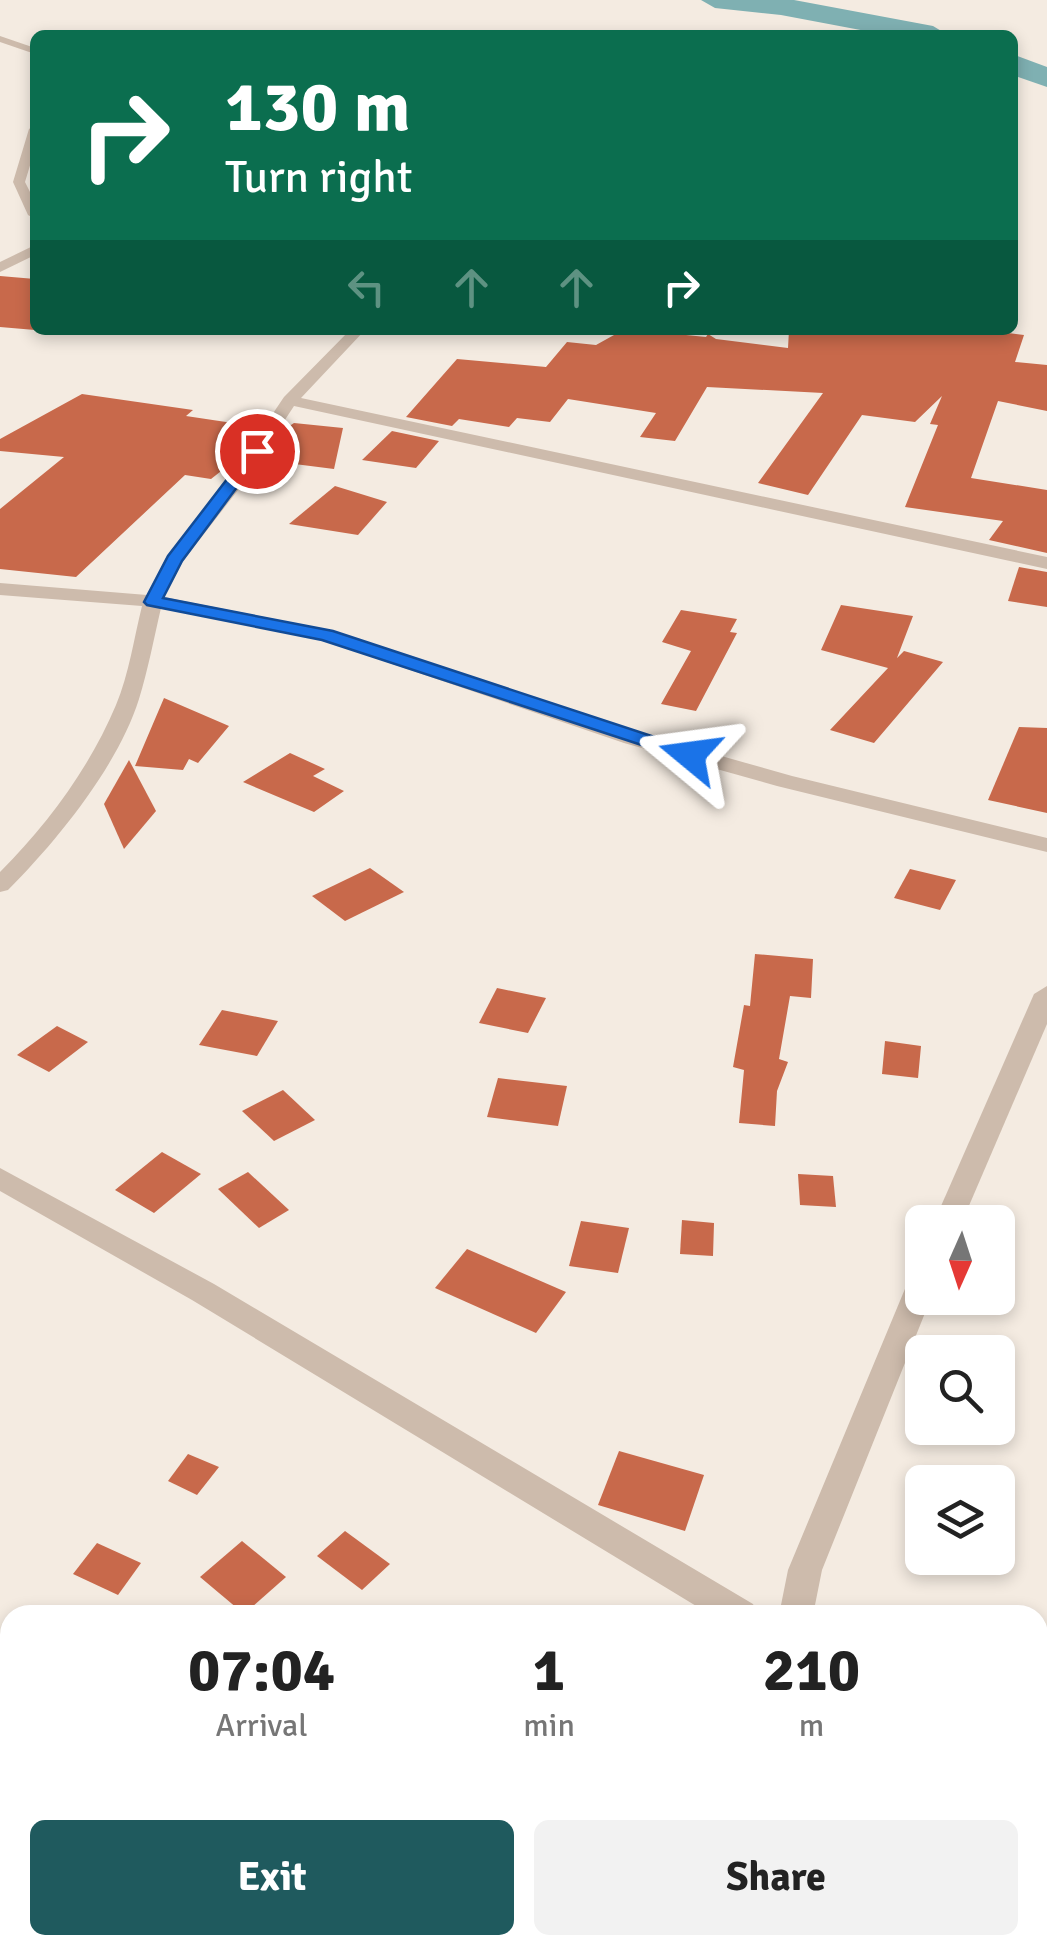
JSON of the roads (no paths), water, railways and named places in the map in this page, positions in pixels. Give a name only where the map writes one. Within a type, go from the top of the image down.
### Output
[{"type":"street","points":[[0,38],[30,49]]},
{"type":"street","points":[[30,145],[18,182],[30,206]]},
{"type":"street","points":[[0,268],[30,251]]},
{"type":"street","points":[[0,885],[49,836],[108,745],[128,702],[153,602],[174,560],[239,477],[290,400],[353,335]]},
{"type":"street","points":[[290,400],[1047,562]]},
{"type":"street","points":[[0,589],[153,602],[326,635],[667,748],[1047,845]]},
{"type":"street","points":[[955,1205],[1047,994]]},
{"type":"street","points":[[0,1178],[203,1292],[725,1605]]},
{"type":"street","points":[[798,1605],[805,1570],[909,1315]]},
{"type":"waterway","points":[[715,0],[781,6],[907,30]]},
{"type":"waterway","points":[[1018,66],[1047,78]]}]
